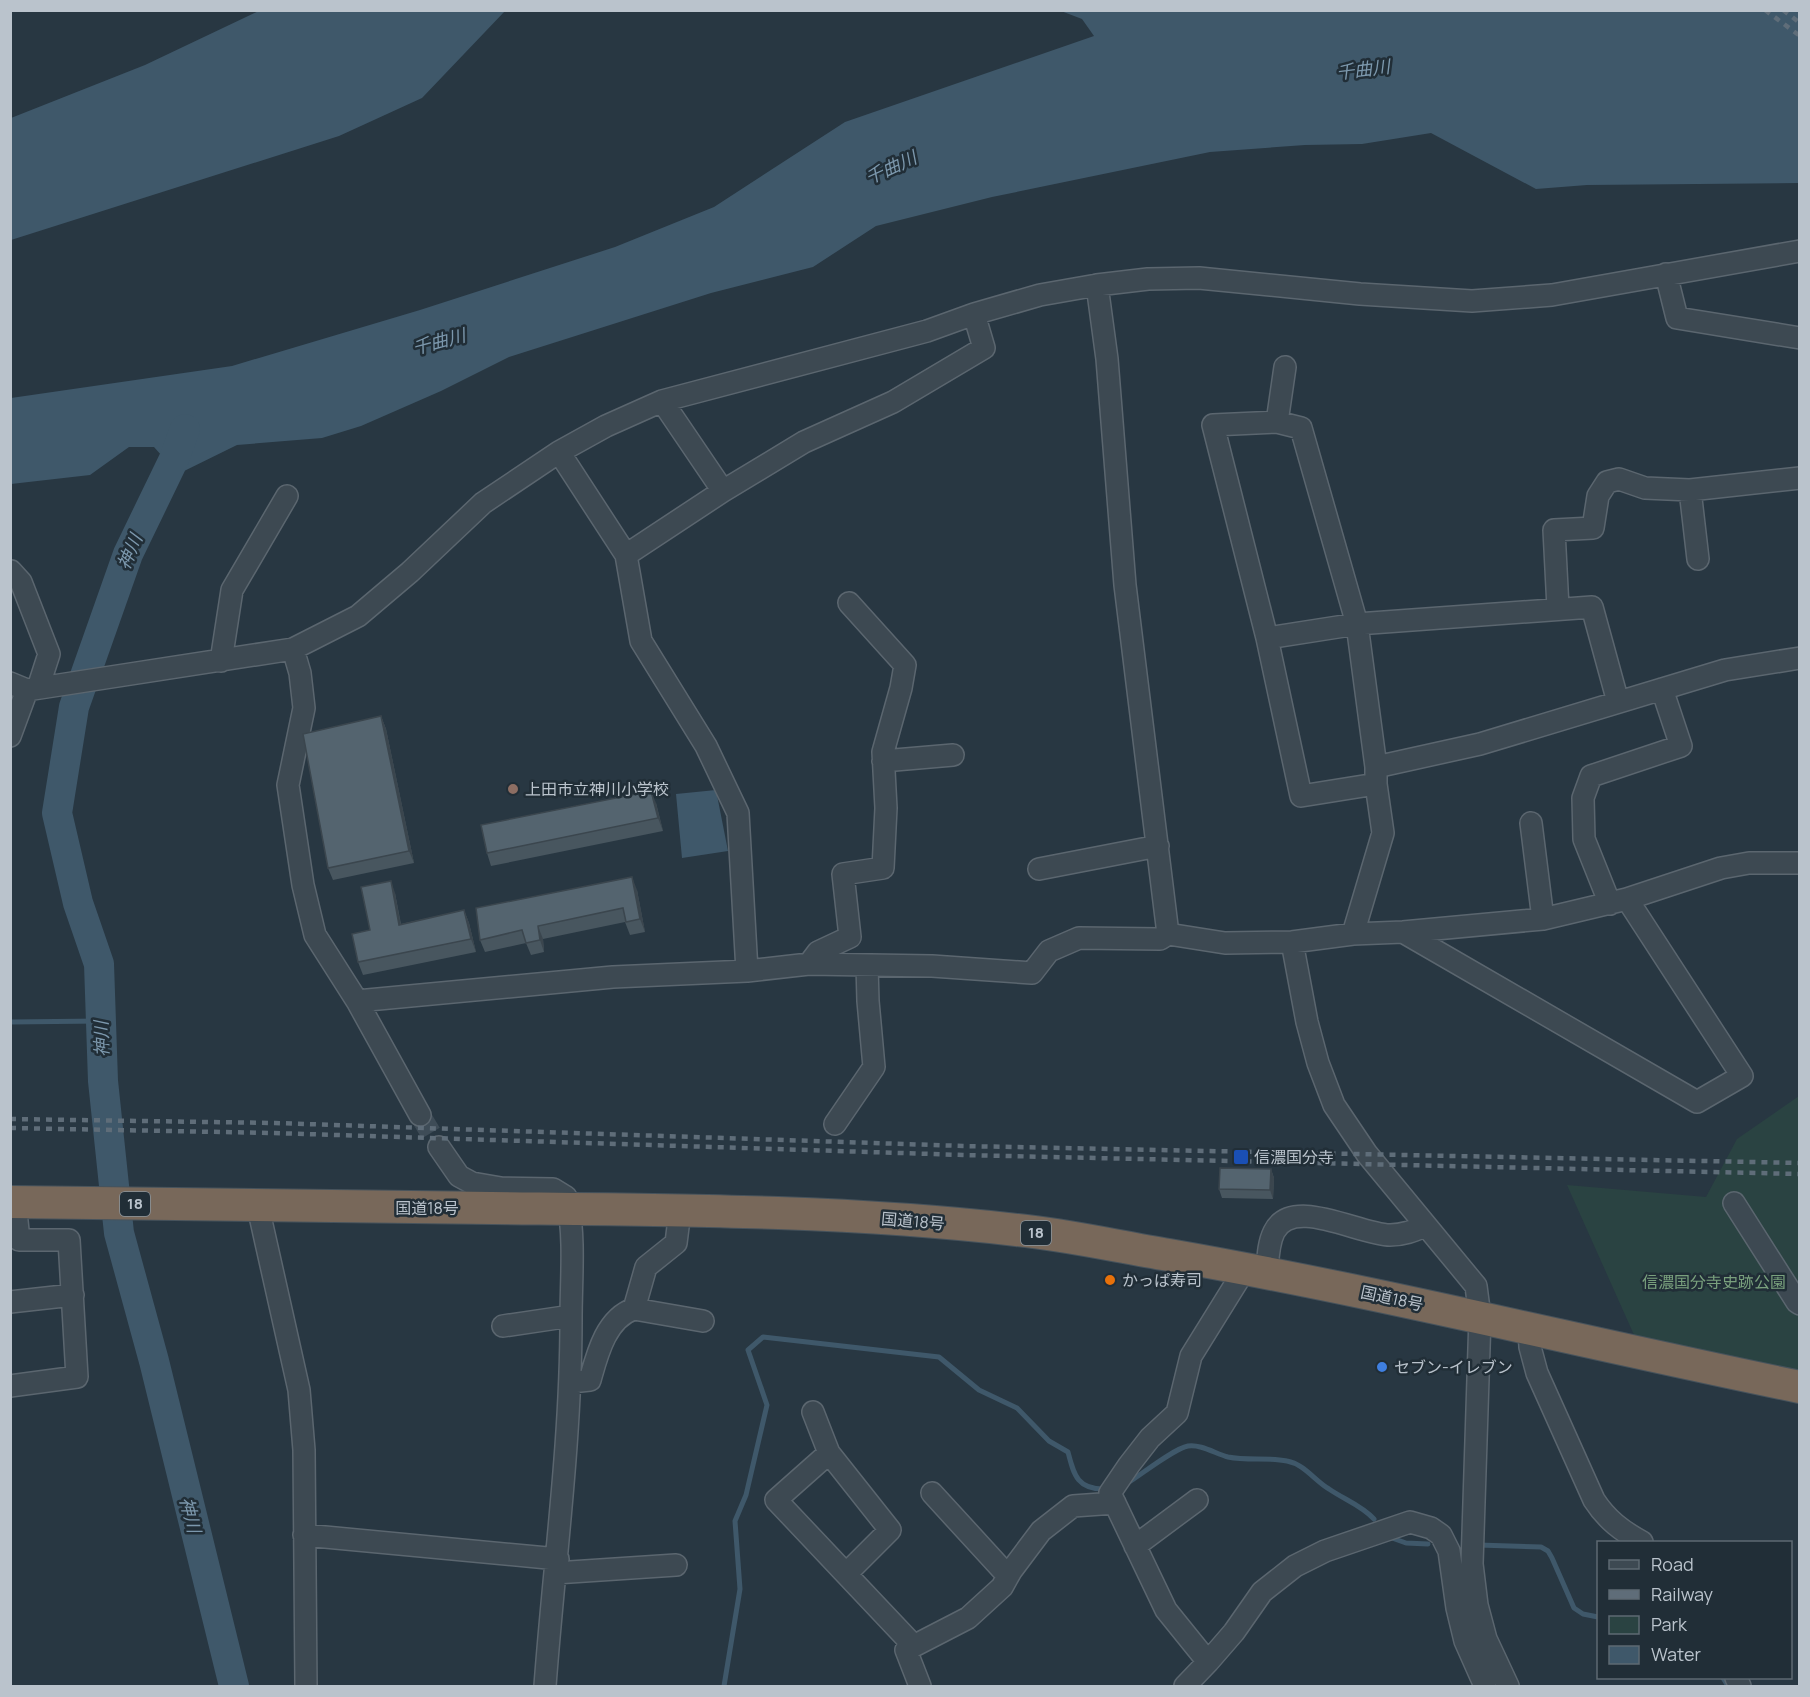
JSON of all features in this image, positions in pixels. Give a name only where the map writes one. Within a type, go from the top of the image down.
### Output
[{"type":"highway","name":"国道18号","points":[[18,1202],[250,1207],[680,1211],[848,1216],[1019,1230],[1256,1270],[1800,1387]]},
{"type":"street","points":[[25,687],[220,662],[293,649],[358,616],[410,572],[483,503],[559,452],[606,426],[662,400],[927,331],[974,314],[1040,295],[1148,279],[1199,278],[1360,294],[1472,301],[1552,295],[1800,251]]},
{"type":"street","points":[[1666,274],[1677,318],[1800,338]]},
{"type":"street","points":[[1097,285],[1107,359],[1126,596],[1138,707],[1168,934]]},
{"type":"street","points":[[626,555],[723,491],[804,442],[893,402],[984,348],[974,314]]},
{"type":"street","points":[[1278,422],[1285,367]]},
{"type":"street","points":[[662,400],[723,491]]},
{"type":"street","points":[[1353,934],[1383,833],[1376,775],[1358,624],[1301,428],[1278,422],[1213,425],[1267,638],[1301,796],[1376,775],[1725,670],[1800,658]]},
{"type":"street","points":[[559,452],[626,555],[641,641],[706,746],[738,813],[747,970]]},
{"type":"street","points":[[1558,608],[1554,530],[1593,528],[1598,496],[1606,482],[1619,478],[1645,488],[1690,490],[1800,478]]},
{"type":"street","points":[[1690,490],[1698,559]]},
{"type":"street","points":[[220,662],[232,590],[287,496]]},
{"type":"street","points":[[10,736],[25,687],[50,654],[21,582],[11,571]]},
{"type":"street","points":[[809,964],[818,952],[850,937],[843,874],[883,868],[886,808],[883,752],[905,665],[849,603]]},
{"type":"street","points":[[1267,638],[1358,624],[1592,607],[1618,702]]},
{"type":"street","points":[[293,649],[300,673],[304,708],[288,784],[303,885],[315,935],[357,1001],[420,1115]]},
{"type":"street","points":[[1403,932],[1697,1102],[1742,1076],[1619,901],[1584,839],[1583,798],[1591,776],[1681,746],[1662,689]]},
{"type":"street","points":[[884,761],[952,755]]},
{"type":"street","points":[[1531,823],[1543,919]]},
{"type":"street","points":[[1039,869],[1158,846]]},
{"type":"street","points":[[357,1001],[613,977],[747,970],[809,964],[932,966],[1032,973],[1049,951],[1079,938],[1160,939],[1168,934],[1225,943],[1292,942],[1353,934],[1403,932],[1543,919],[1619,901],[1721,868],[1749,863],[1800,863]]},
{"type":"street","points":[[1292,942],[1307,1022],[1318,1063],[1334,1105],[1367,1154],[1476,1286],[1480,1317],[1472,1564],[1477,1605],[1486,1639],[1508,1686]]},
{"type":"street","points":[[835,1124],[874,1067],[867,965]]},
{"type":"street","points":[[439,1147],[459,1176],[472,1183],[501,1188],[553,1189],[566,1197],[569,1209],[573,1240],[571,1382],[567,1456],[545,1686]]},
{"type":"street","points":[[10,1386],[77,1377],[69,1240],[19,1240],[18,1202]]},
{"type":"street","points":[[1734,1203],[1800,1304]]},
{"type":"street","points":[[250,1207],[299,1389],[304,1450],[306,1686]]},
{"type":"street","points":[[634,1309],[646,1267],[676,1243],[680,1211]]},
{"type":"street","points":[[1208,1662],[1166,1610],[1110,1494],[1150,1438],[1177,1413],[1191,1356],[1256,1270],[1275,1229],[1284,1220],[1300,1215],[1315,1216],[1389,1235],[1410,1233],[1425,1226]]},
{"type":"street","points":[[10,1302],[73,1295]]},
{"type":"street","points":[[571,1382],[590,1380],[598,1351],[611,1326],[629,1310],[703,1321]]},
{"type":"street","points":[[503,1326],[571,1316]]},
{"type":"street","points":[[1528,1328],[1537,1373],[1594,1500],[1602,1513],[1620,1529],[1640,1541]]},
{"type":"street","points":[[813,1412],[829,1453],[890,1530],[847,1573]]},
{"type":"street","points":[[829,1453],[776,1500],[914,1646]]},
{"type":"street","points":[[932,1493],[1008,1576]]},
{"type":"street","points":[[1135,1546],[1197,1500]]},
{"type":"street","points":[[920,1686],[906,1650],[968,1618],[1002,1587],[1041,1531],[1073,1506],[1085,1503],[1115,1503]]},
{"type":"street","points":[[1185,1686],[1234,1632],[1262,1592],[1295,1566],[1325,1551],[1410,1522],[1431,1528],[1441,1535],[1449,1551],[1457,1608],[1466,1641],[1485,1686]]},
{"type":"street","points":[[304,1535],[556,1566],[676,1565]]},
{"type":"green space","name":"信濃国分寺史跡公園","points":[[1799,1096],[1799,1388],[1643,1355],[1567,1185],[1706,1197],[1737,1139]]},
{"type":"water","points":[[261,10],[505,11],[422,98],[339,136],[11,240],[11,118],[145,65]]},
{"type":"water","name":"千曲川","points":[[1061,11],[1799,11],[1799,183],[1587,185],[1536,189],[1431,133],[1362,144],[1305,145],[1210,152],[992,197],[876,226],[813,267],[711,293],[509,357],[441,391],[361,426],[322,438],[237,445],[178,474],[154,447],[129,447],[90,475],[11,484],[11,398],[232,366],[420,310],[615,247],[714,207],[845,122],[1094,36],[1082,19]]},
{"type":"water","points":[[716,790],[728,851],[682,858],[676,794]]},
{"type":"building","points":[[381,716],[409,851],[328,868],[303,734]]},
{"type":"building","points":[[651,791],[658,818],[487,853],[481,825]]},
{"type":"building","points":[[632,877],[640,919],[626,922],[623,908],[538,926],[540,940],[526,943],[522,930],[480,940],[476,908]]},
{"type":"building","points":[[391,881],[399,925],[464,910],[471,939],[358,962],[352,934],[370,930],[361,887]]},
{"type":"building","points":[[1220,1168],[1271,1169],[1270,1190],[1219,1189]]},
{"type":"waterway","name":"神川","points":[[185,429],[174,459],[128,554],[74,707],[57,813],[78,903],[99,964],[103,1081],[119,1233],[154,1361],[234,1686]]},
{"type":"waterway","points":[[10,1022],[101,1021]]},
{"type":"waterway","points":[[724,1686],[740,1589],[735,1521],[746,1495],[767,1405],[748,1350],[763,1337],[939,1357],[979,1390],[1017,1408],[1049,1441],[1068,1452],[1075,1475],[1083,1484],[1097,1489],[1106,1489]]},
{"type":"waterway","points":[[1126,1484],[1174,1452],[1188,1446],[1198,1446],[1228,1457],[1293,1463],[1374,1519]]},
{"type":"waterway","points":[[1392,1538],[1406,1543],[1428,1544]]},
{"type":"waterway","points":[[1478,1545],[1541,1547],[1548,1551],[1574,1608],[1583,1614],[1597,1617]]},
{"type":"waterway","points":[[1724,1679],[1728,1686]]},
{"type":"tunnel","points":[[420,1115],[439,1147]]},
{"type":"railway","points":[[1765,10],[1800,36]]},
{"type":"railway","points":[[1783,10],[1800,23]]},
{"type":"railway","points":[[10,1119],[275,1123],[963,1146],[1800,1163]]},
{"type":"railway","points":[[10,1128],[274,1133],[963,1155],[1800,1174]]},
{"type":"place","name":"上田市立神川小学校","points":[[513,789]]},
{"type":"place","name":"信濃国分寺","points":[[1241,1157]]},
{"type":"place","name":"かっぱ寿司","points":[[1110,1280]]},
{"type":"place","name":"セブン-イレブン","points":[[1382,1367]]}]
